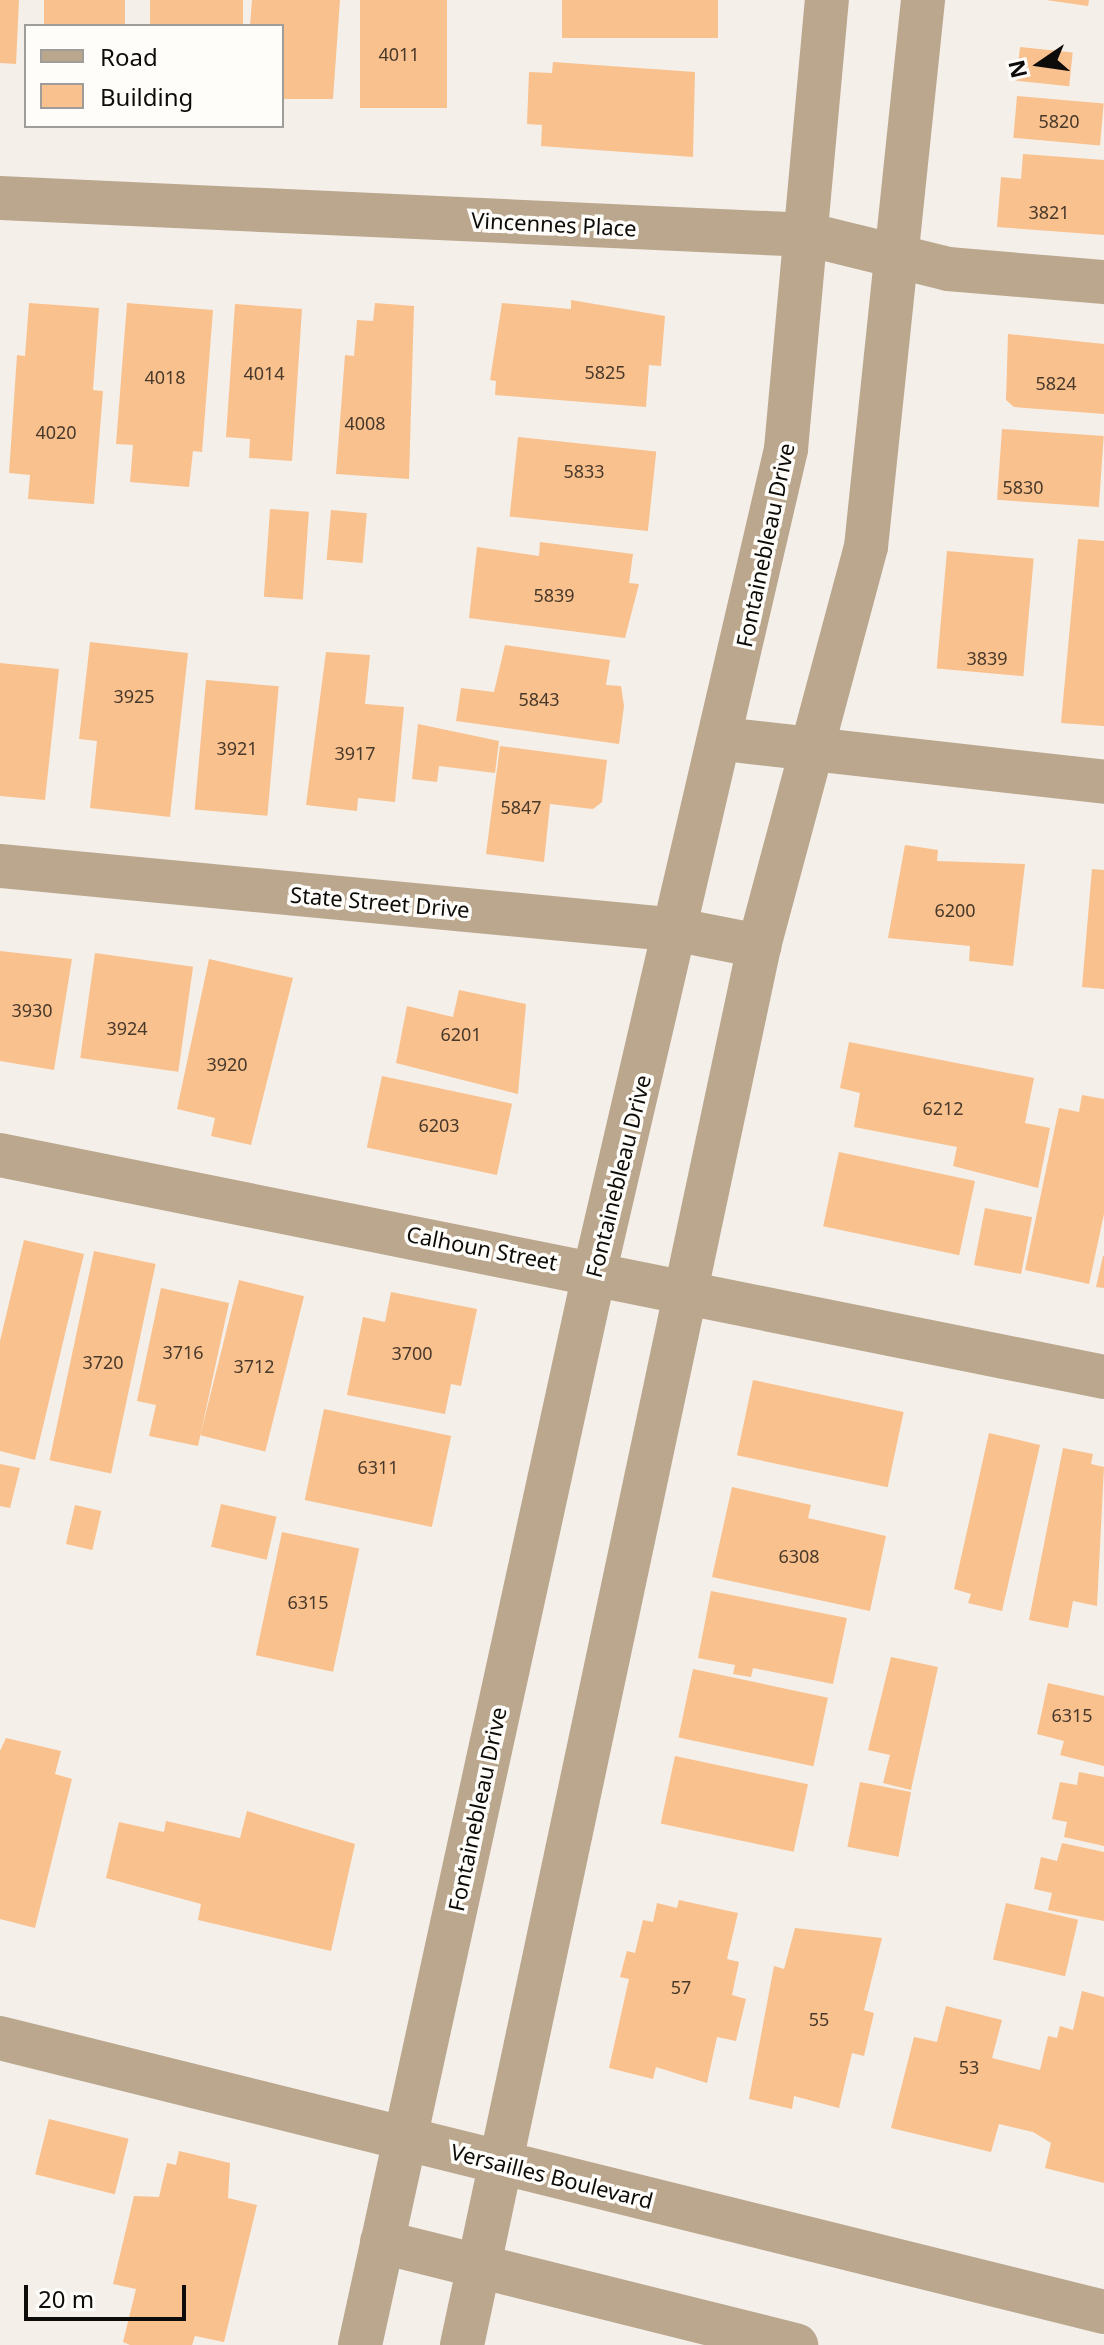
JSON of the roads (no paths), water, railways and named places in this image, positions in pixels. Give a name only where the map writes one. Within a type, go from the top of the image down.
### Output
[{"type":"street","name":"Fontainebleau Drive","points":[[360,2345],[595,1270],[723,739],[786,449],[810,235],[827,0]]},
{"type":"street","points":[[462,2345],[506,2164],[691,1291],[759,946],[816,754],[866,547],[901,261],[923,0]]},
{"type":"street","name":"Vincennes Place","points":[[0,198],[810,235],[901,261],[1104,282]]},
{"type":"street","points":[[723,739],[816,754],[1104,782]]},
{"type":"street","name":"State Street Drive","points":[[0,866],[678,930],[759,946]]},
{"type":"street","name":"Calhoun Street","points":[[0,1155],[595,1270],[1104,1377]]},
{"type":"street","name":"Versailles Boulevard","points":[[0,2038],[1104,2312]]},
{"type":"street","points":[[382,2242],[796,2345]]}]
